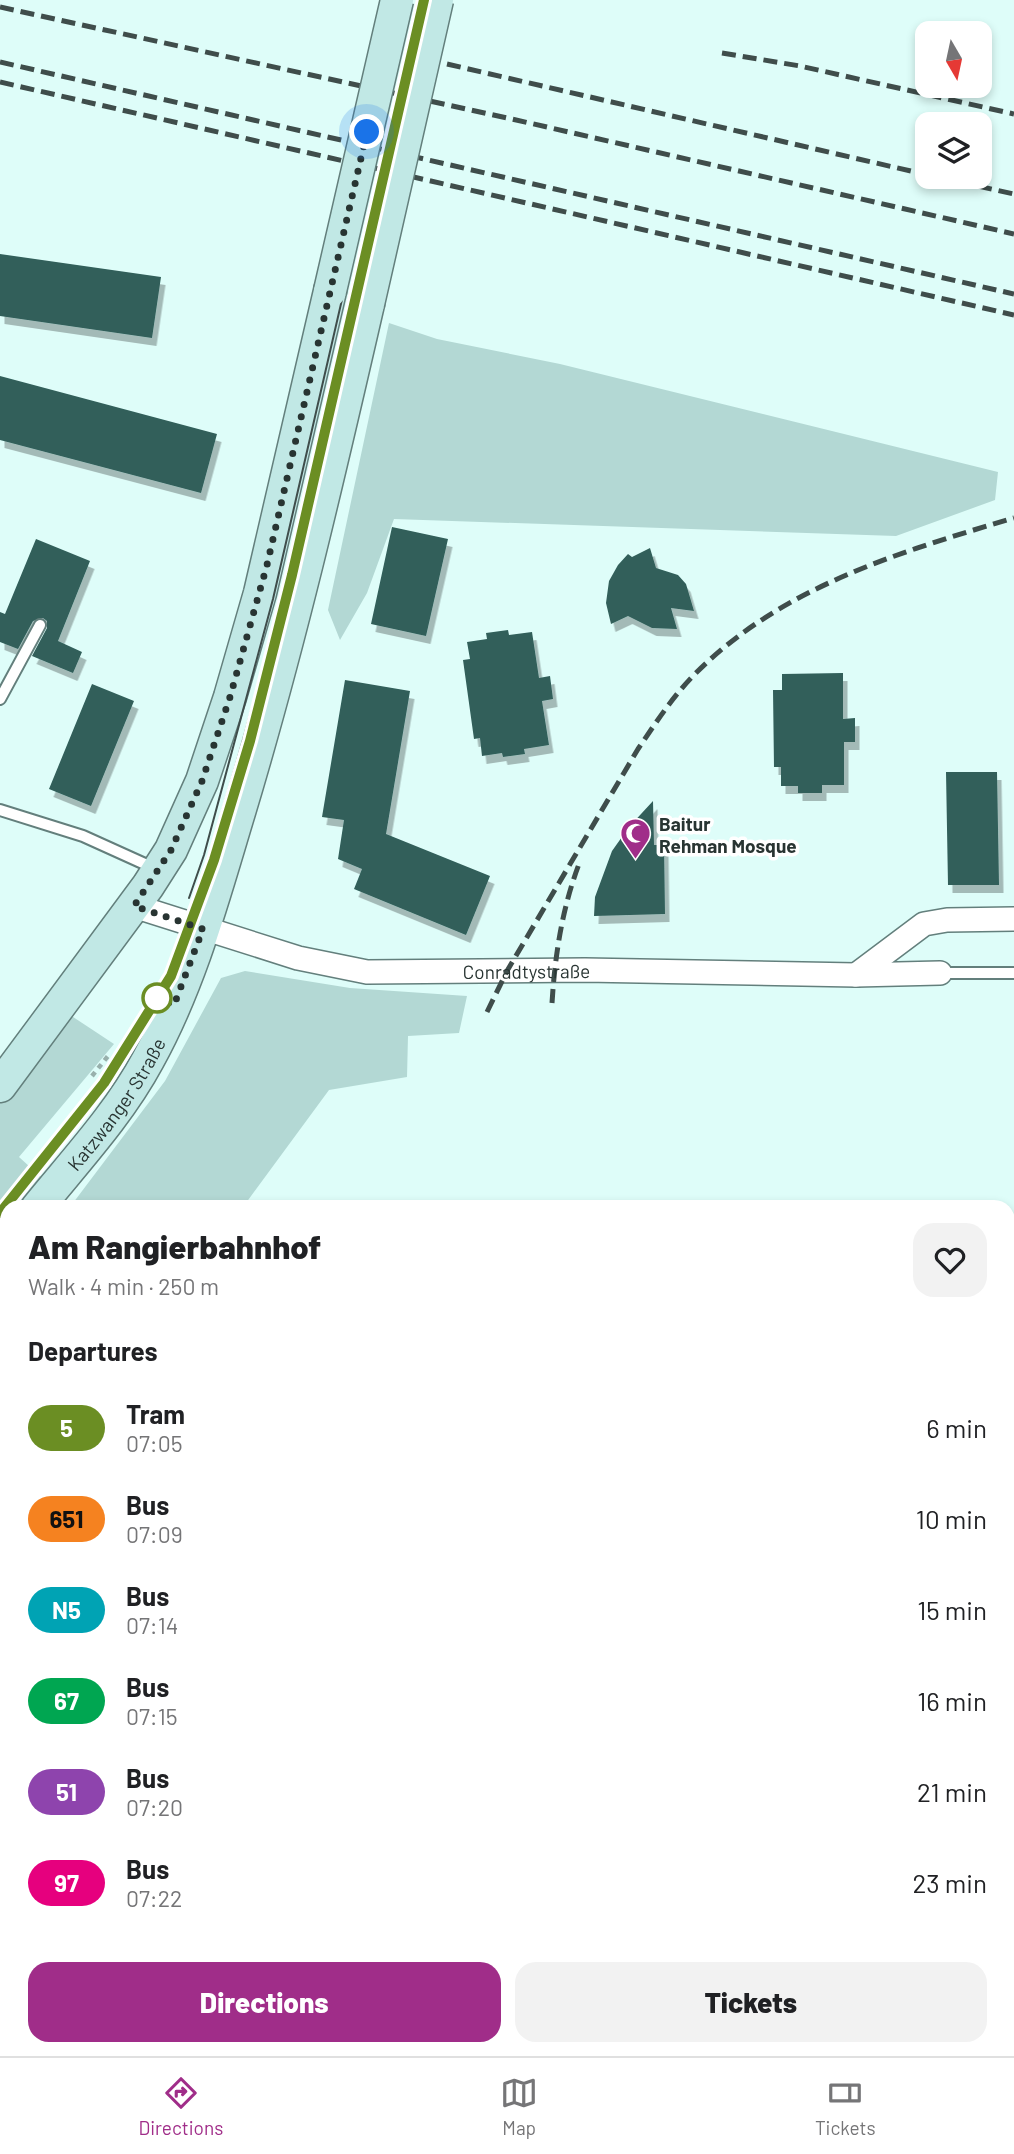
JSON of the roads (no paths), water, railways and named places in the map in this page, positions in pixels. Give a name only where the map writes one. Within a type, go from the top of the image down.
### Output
[{"type":"main road","points":[[0,1086],[158,870],[202,781],[230,697],[267,565],[397,0]]},
{"type":"main road","name":"Katzwanger Straße","points":[[43,1200],[119,1106],[137,1079],[169,1018],[203,929],[294,619],[437,0]]},
{"type":"street","name":"Conradtystraße","points":[[134,906],[298,958],[367,972],[585,970],[856,975],[940,973]]},
{"type":"street","points":[[856,975],[924,924],[947,920],[1014,919]]},
{"type":"lane","points":[[0,699],[40,625]]},
{"type":"lane","points":[[0,810],[83,836],[158,870]]},
{"type":"lane","points":[[940,973],[1014,973]]},
{"type":"tram line","points":[[189,898],[204,855],[273,599],[411,0]]},
{"type":"tram line","points":[[10,1200],[104,1083],[171,976],[214,860],[250,741],[292,575],[424,0]]},
{"type":"tram line","name":"5","points":[[10,1200],[104,1083],[171,976],[214,860],[250,741],[292,575],[424,0]]},
{"type":"railway","points":[[0,7],[512,119],[1014,234]]},
{"type":"railway","points":[[722,53],[800,66],[1014,114]]},
{"type":"railway","points":[[0,62],[1014,294]]},
{"type":"railway","points":[[447,64],[915,172]]},
{"type":"railway","points":[[0,82],[1014,315]]},
{"type":"railway","points":[[991,189],[1014,194]]},
{"type":"railway","points":[[487,1012],[507,971],[638,749],[692,677],[726,646],[762,619],[801,597],[884,560],[1014,518]]},
{"type":"railway","points":[[552,1003],[560,932],[579,864]]},
{"type":"place","name":"Baitur Rehman Mosque","points":[[636,861]]}]
